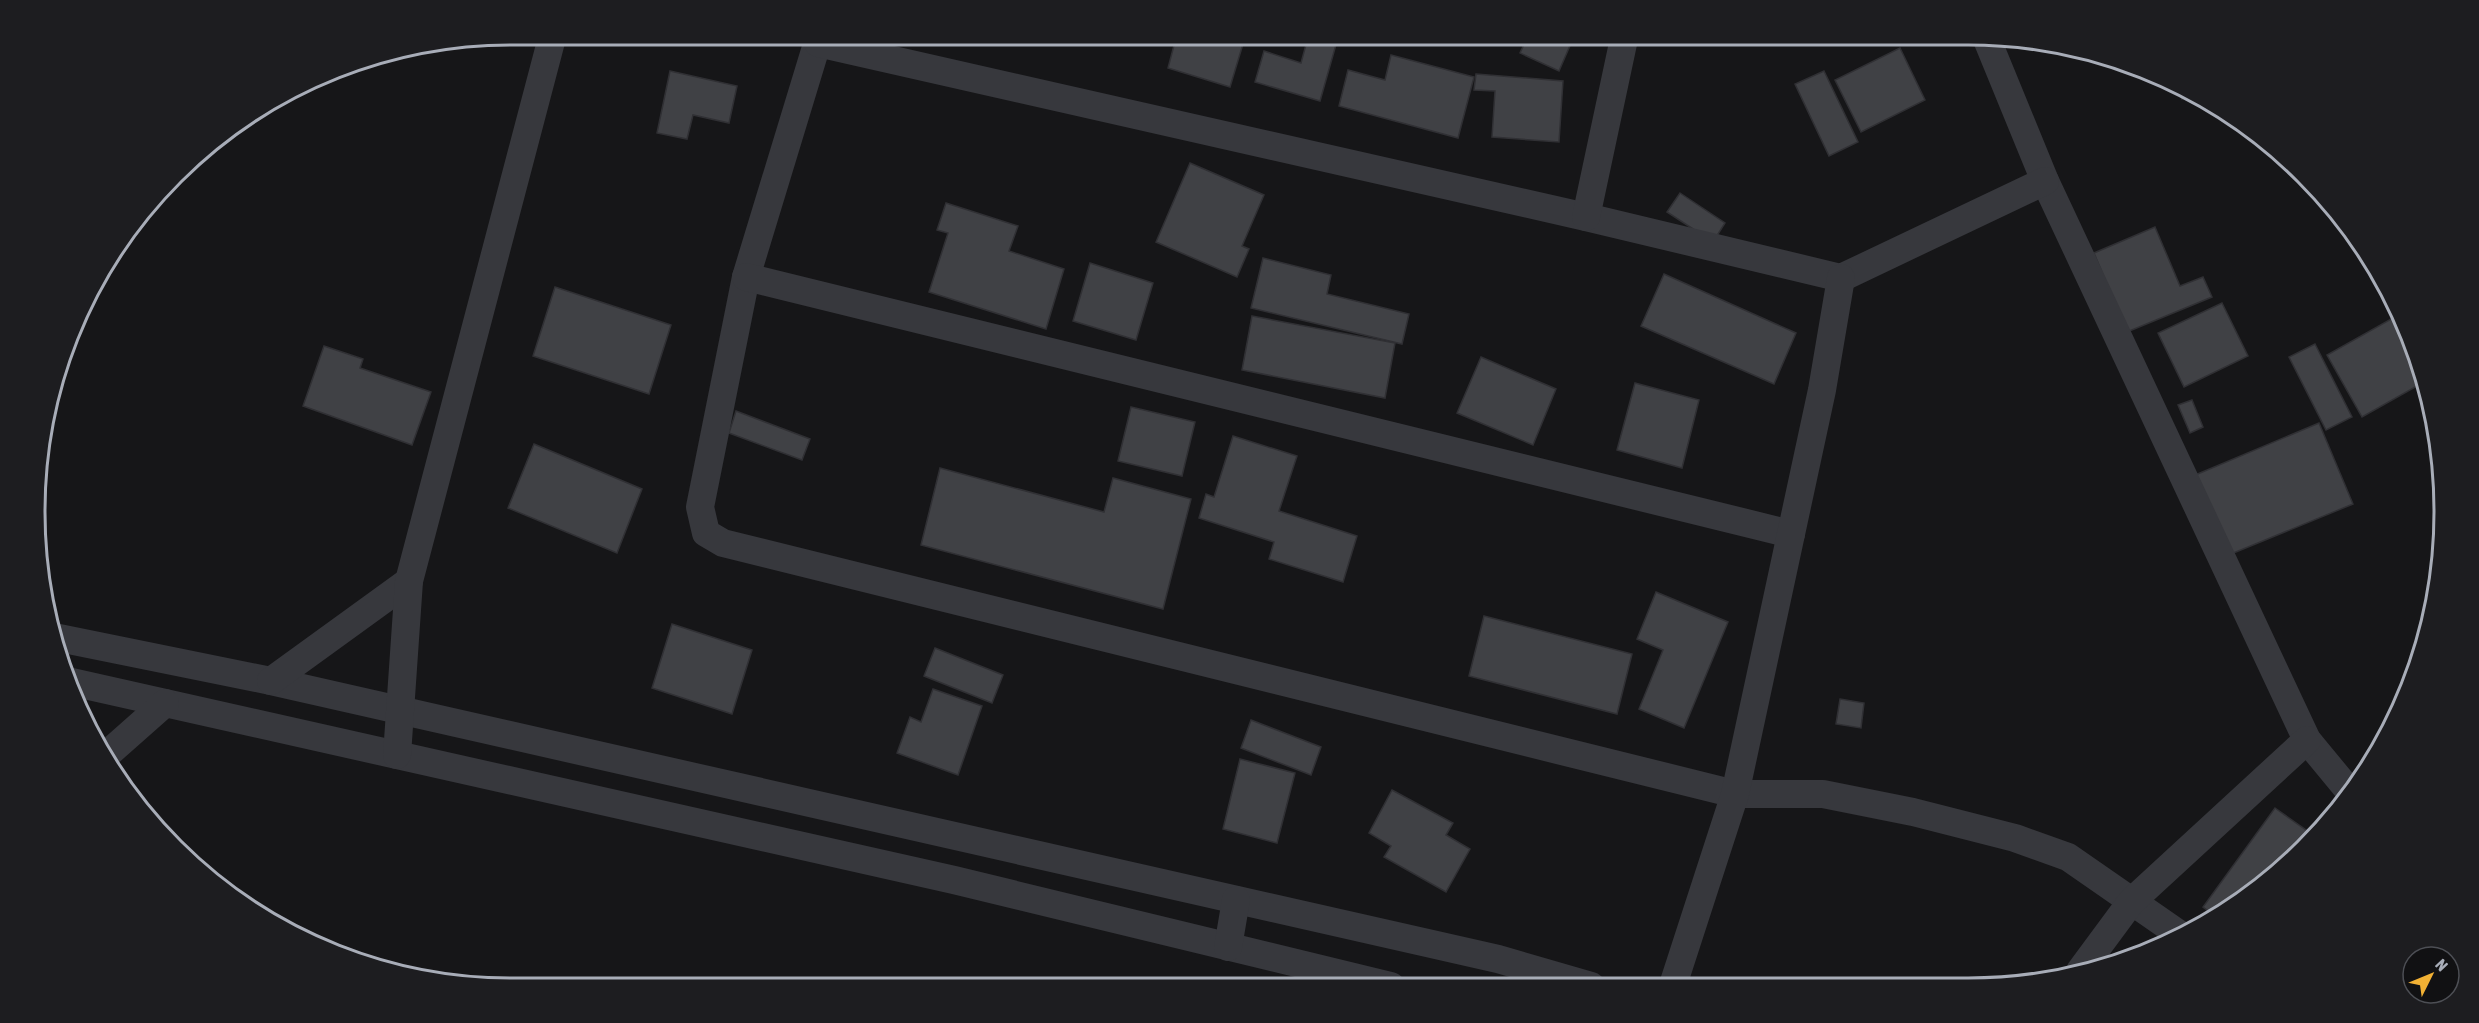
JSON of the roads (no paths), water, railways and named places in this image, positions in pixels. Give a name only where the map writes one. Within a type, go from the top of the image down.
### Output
[{"type":"street","points":[[397,755],[409,581],[550,45]]},
{"type":"street","points":[[817,45],[746,277],[700,507],[706,533],[723,543],[1734,794],[1823,794],[1913,812],[2015,838],[2068,857],[2174,930]]},
{"type":"street","points":[[845,45],[1841,278],[2045,181]]},
{"type":"street","points":[[1586,217],[1622,45]]},
{"type":"street","points":[[1989,46],[2045,181],[2307,740],[2345,786]]},
{"type":"street","points":[[746,277],[1791,534]]},
{"type":"street","points":[[1675,978],[1734,794],[1822,390],[1841,278]]},
{"type":"street","points":[[271,681],[409,581]]},
{"type":"street","points":[[65,645],[271,681],[1498,959],[1563,978]]},
{"type":"street","points":[[79,684],[954,880],[1358,978]]},
{"type":"street","points":[[111,751],[165,703]]},
{"type":"street","points":[[2086,962],[2131,902],[2307,740]]},
{"type":"street","points":[[660,814],[663,770]]},
{"type":"street","points":[[954,880],[962,838]]},
{"type":"street","points":[[1228,947],[1236,900]]}]
